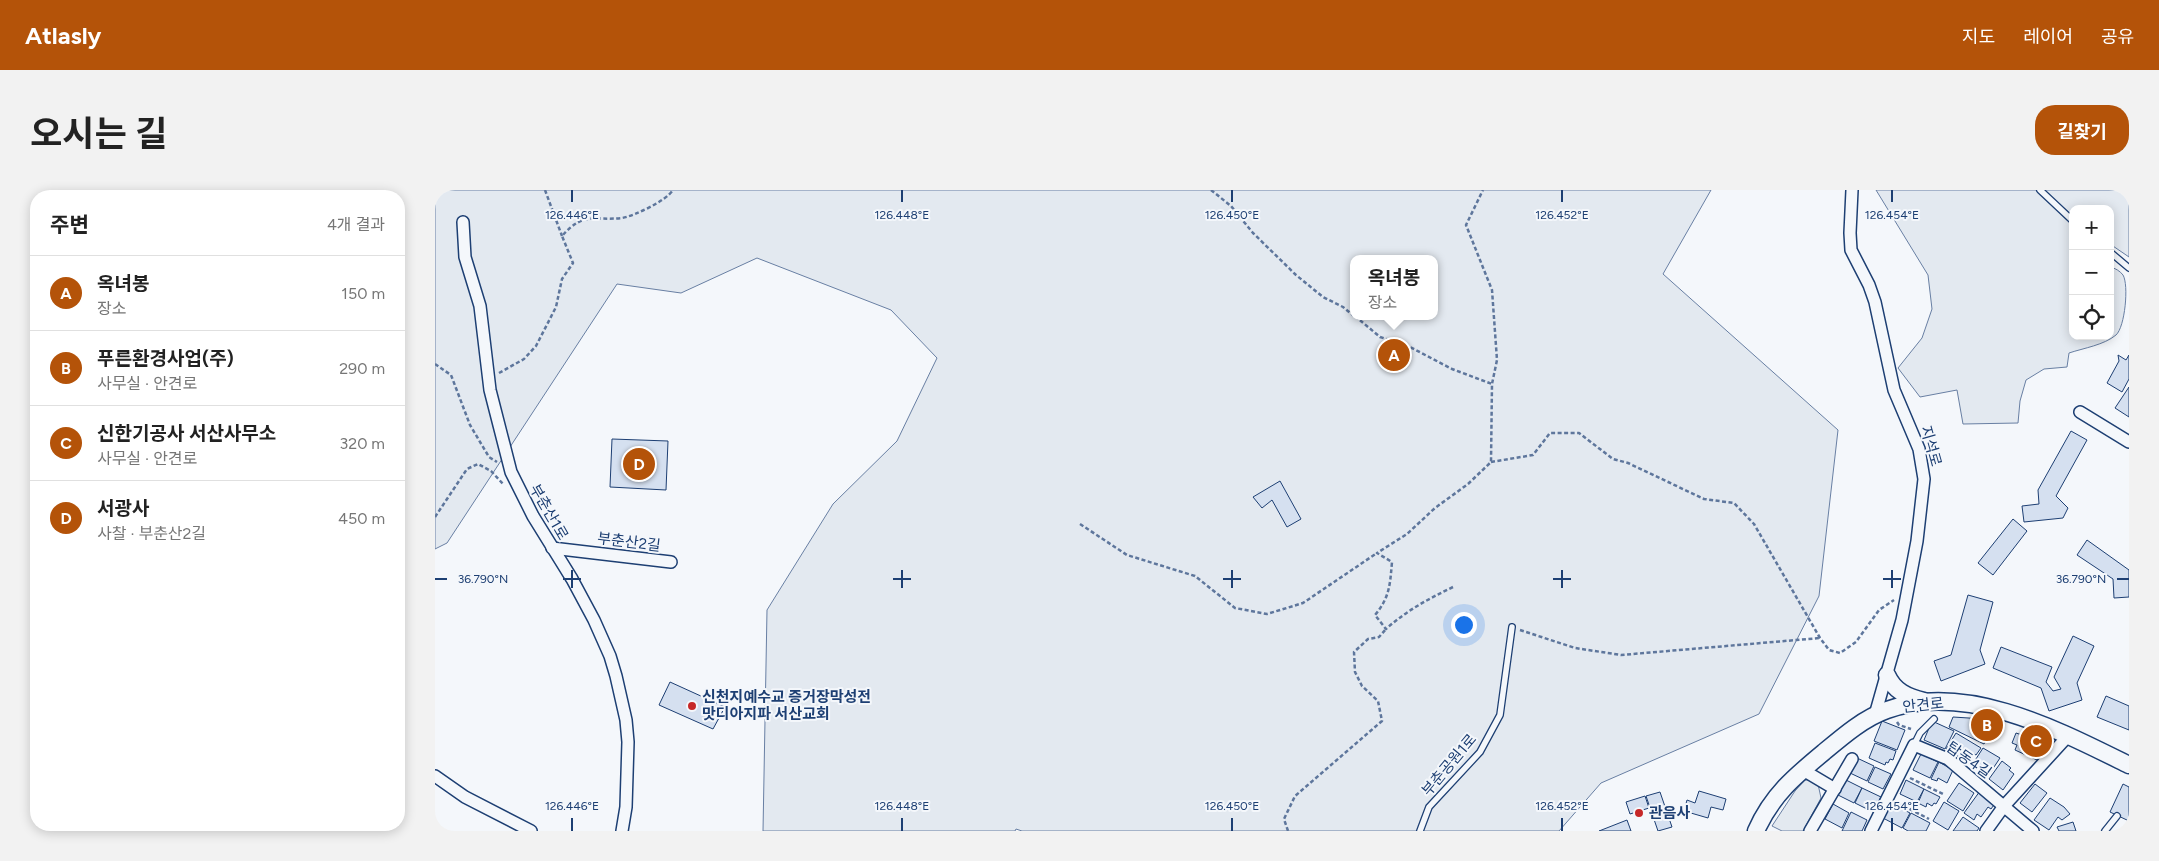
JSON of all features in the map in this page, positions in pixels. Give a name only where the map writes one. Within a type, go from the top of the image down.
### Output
[{"type":"street","name":"지석로","points":[[1852,190],[1851,250],[1869,285],[1875,302],[1895,390],[1919,449],[1923,465],[1924,492],[1908,591],[1887,675],[1882,712]]},
{"type":"street","name":"부춘산1로","points":[[463,222],[465,258],[481,306],[493,401],[511,472],[517,486],[572,579],[603,638],[616,676],[626,720],[628,764],[627,807],[623,831]]},
{"type":"street","points":[[2080,412],[2129,442]]},
{"type":"street","name":"부춘산2길","points":[[552,548],[671,562]]},
{"type":"street","points":[[1887,675],[1891,683],[1901,692],[1914,699],[1928,702]]},
{"type":"street","name":"안견로","points":[[1756,831],[1779,792],[1847,734],[1882,712],[1928,702],[1962,703],[1999,710],[2067,737],[2129,766]]},
{"type":"street","points":[[1986,831],[2004,806],[2067,737]]},
{"type":"street","points":[[1875,830],[1887,798],[1914,744]]},
{"type":"street","name":"탑동4길","points":[[1914,744],[1948,759],[2033,831]]},
{"type":"street","points":[[1811,831],[1852,759]]},
{"type":"street","points":[[1803,770],[1835,789]]},
{"type":"street","points":[[435,776],[465,797],[531,831]]},
{"type":"street","name":"부춘산1로","points":[[627,807],[631,831]]},
{"type":"lane","points":[[2040,190],[2069,217]]},
{"type":"lane","points":[[2114,255],[2129,268]]},
{"type":"lane","name":"부춘공원1로","points":[[1420,831],[1429,807],[1480,752],[1500,715],[1512,627]]},
{"type":"lane","points":[[1914,744],[1920,733],[1934,719]]},
{"type":"lane","points":[[2105,831],[2117,816]]},
{"type":"lane","points":[[1750,831],[1756,831]]},
{"type":"path","points":[[493,401],[499,372],[525,358],[530,352],[546,328],[556,307],[562,279],[573,263],[545,190]]},
{"type":"path","points":[[562,236],[573,223],[595,217],[623,218],[660,202],[673,190]]},
{"type":"path","points":[[1211,190],[1231,206],[1253,233],[1296,275],[1323,297],[1350,313]]},
{"type":"path","points":[[1483,190],[1466,225],[1492,290],[1497,360],[1492,384],[1491,462]]},
{"type":"path","points":[[1359,320],[1380,337],[1408,346],[1452,369],[1492,384]]},
{"type":"path","points":[[435,364],[451,375],[469,425],[489,457],[511,472]]},
{"type":"path","points":[[1080,524],[1127,555],[1195,576],[1235,608],[1267,614],[1303,603],[1407,534],[1435,508],[1468,484],[1491,462],[1533,455],[1550,433],[1579,433],[1613,460],[1628,462],[1704,499],[1734,502],[1754,524],[1820,638],[1829,650],[1840,653],[1855,642],[1879,610],[1908,591]]},
{"type":"path","points":[[435,517],[467,469],[478,464],[491,471],[503,485],[517,486]]},
{"type":"path","points":[[1377,553],[1392,562],[1385,603],[1375,614],[1386,630]]},
{"type":"path","points":[[1288,831],[1284,819],[1295,796],[1382,721],[1379,702],[1362,686],[1355,672],[1354,652],[1368,639],[1379,637],[1399,617],[1426,600],[1453,588]]},
{"type":"path","points":[[1512,627],[1575,648],[1621,654],[1820,638]]},
{"type":"path","points":[[1882,712],[1899,725],[1920,733]]},
{"type":"path","points":[[1900,773],[1943,794]]},
{"type":"path","points":[[1887,798],[1929,819]]},
{"type":"shaded area","points":[[435,190],[1711,190],[1663,274],[1838,430],[1819,596],[1759,714],[1601,783],[1559,831],[1022,831],[1016,829],[1015,831],[763,831],[767,610],[833,504],[897,441],[937,358],[891,310],[757,258],[681,293],[617,284],[447,543],[435,549]]},
{"type":"shaded area","points":[[1876,190],[2129,190],[2129,257],[2114,247],[2114,205],[2069,205],[2069,340],[2108,340],[2069,353],[2067,367],[2044,369],[2026,380],[2020,401],[2018,423],[1963,424],[1957,390],[1920,397],[1898,368],[1922,338],[1932,309],[1928,275]]},
{"type":"shaded area","points":[[2114,268],[2123,275],[2126,287],[2124,315],[2114,336]]},
{"type":"shaded area","points":[[1805,780],[1814,780],[1818,784],[1821,798],[1803,831],[1782,831],[1772,826],[1795,791]]},
{"type":"building","points":[[2118,355],[2126,360],[2129,355],[2129,379],[2122,392],[2107,383],[2119,361]]},
{"type":"building","points":[[2129,387],[2129,417],[2115,408]]},
{"type":"building","points":[[2071,431],[2087,440],[2056,496],[2068,508],[2063,518],[2024,522],[2022,506],[2039,504],[2038,490]]},
{"type":"building","points":[[612,439],[668,441],[666,490],[610,487]]},
{"type":"building","points":[[1280,481],[1301,519],[1287,527],[1272,500],[1262,508],[1253,497]]},
{"type":"building","points":[[2013,519],[2027,531],[1993,575],[1978,563]]},
{"type":"building","points":[[2087,540],[2129,570],[2129,597],[2114,598],[2113,579],[2077,555]]},
{"type":"building","points":[[1968,595],[1993,602],[1980,650],[1985,664],[1941,681],[1934,661],[1951,655]]},
{"type":"building","points":[[2073,636],[2094,646],[2077,683],[2082,700],[2049,711],[2041,688],[1993,668],[2001,647],[2052,667],[2046,682],[2053,691],[2061,689],[2054,677]]},
{"type":"building","name":"신천지예수교 증거장막성전 맛디아지파 서산교회","points":[[670,682],[725,707],[713,729],[659,705]]},
{"type":"building","points":[[2106,696],[2129,706],[2129,730],[2097,717]]},
{"type":"building","points":[[1953,717],[1984,719],[1994,724],[1984,744],[1949,727]]},
{"type":"building","points":[[1882,721],[1905,730],[1897,750],[1874,741]]},
{"type":"building","points":[[1932,721],[1954,731],[1945,749],[1924,740]]},
{"type":"building","points":[[2023,730],[2046,740],[2037,760],[2015,750],[2017,745],[2012,743],[2016,733],[2022,735]]},
{"type":"building","points":[[1956,733],[1981,748],[1976,755],[1969,751],[1964,760],[1946,749]]},
{"type":"building","points":[[1875,743],[1896,751],[1893,760],[1890,759],[1885,765],[1869,758]]},
{"type":"building","points":[[1983,748],[2000,758],[1990,773],[1974,762]]},
{"type":"building","points":[[1921,754],[1938,762],[1930,778],[1913,770]]},
{"type":"building","points":[[1857,758],[1874,766],[1867,781],[1850,773]]},
{"type":"building","points":[[2002,761],[2011,768],[2009,770],[2014,774],[2003,790],[1989,779]]},
{"type":"building","points":[[1939,762],[1953,770],[1947,783],[1938,778],[1937,781],[1931,779]]},
{"type":"building","points":[[1875,767],[1891,774],[1883,789],[1868,782]]},
{"type":"building","points":[[1842,778],[1862,788],[1854,803],[1834,793]]},
{"type":"building","points":[[1906,780],[1924,789],[1917,802],[1900,794]]},
{"type":"building","points":[[1959,783],[1974,793],[1963,811],[1947,801]]},
{"type":"building","points":[[2035,784],[2047,793],[2032,812],[2020,803]]},
{"type":"building","points":[[2123,784],[2129,787],[2129,821],[2110,812]]},
{"type":"building","points":[[1862,788],[1881,797],[1873,812],[1855,803]]},
{"type":"building","points":[[1924,789],[1940,797],[1936,804],[1934,803],[1932,806],[1927,803],[1926,807],[1918,803]]},
{"type":"building","points":[[1699,791],[1726,799],[1723,810],[1711,807],[1708,818],[1684,811],[1687,800],[1695,803]]},
{"type":"building","points":[[1980,791],[1996,802],[1991,809],[1988,807],[1981,817],[1977,814],[1974,820],[1964,813]]},
{"type":"building","points":[[1660,792],[1672,827],[1658,831],[1646,796]]},
{"type":"building","points":[[1645,796],[1649,808],[1630,814],[1626,802]]},
{"type":"building","points":[[2050,798],[2064,807],[2070,814],[2062,820],[2058,817],[2049,830],[2034,820]]},
{"type":"building","points":[[1944,802],[1959,811],[1948,830],[1933,821]]},
{"type":"building","points":[[1891,803],[1910,813],[1902,828],[1883,818]]},
{"type":"building","points":[[1833,804],[1849,813],[1842,828],[1825,819]]},
{"type":"building","points":[[1851,812],[1867,820],[1862,831],[1842,831]]},
{"type":"building","points":[[1911,813],[1930,823],[1926,831],[1908,831],[1903,828]]},
{"type":"building","points":[[1963,817],[1979,828],[1977,831],[1953,831]]},
{"type":"building","points":[[1627,820],[1631,831],[1599,831]]},
{"type":"building","points":[[2073,822],[2076,831],[2059,831],[2057,827]]},
{"type":"place","name":"옥녀봉","points":[[1394,355]]},
{"type":"place","name":"서광사","points":[[639,464]]},
{"type":"place","name":"신천지예수교 증거장막성전 맛디아지파 서산교회","points":[[692,706]]},
{"type":"place","name":"푸른환경사업(주)","points":[[1987,725]]},
{"type":"place","name":"신한기공사 서산사무소","points":[[2036,741]]},
{"type":"place","name":"관음사","points":[[1639,813]]}]
